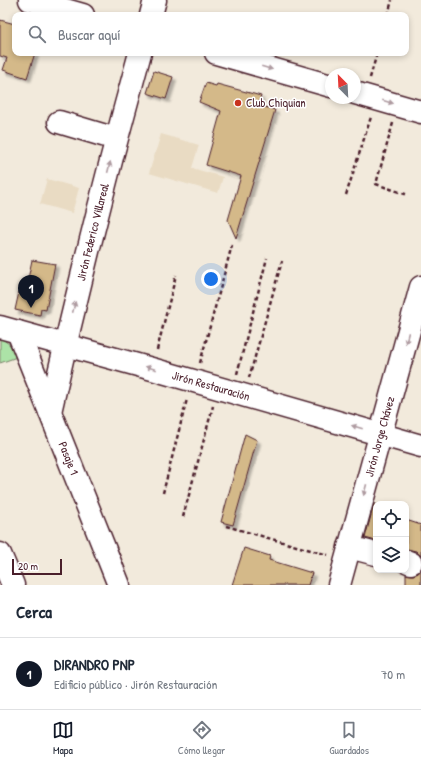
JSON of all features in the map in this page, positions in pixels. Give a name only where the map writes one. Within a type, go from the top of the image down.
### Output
[{"type":"street","points":[[30,0],[72,12]]},
{"type":"street","points":[[152,12],[155,0]]},
{"type":"street","name":"Jirón Federico Villareal","points":[[50,412],[116,139],[139,56]]},
{"type":"street","points":[[226,56],[325,84]]},
{"type":"street","points":[[365,96],[421,112]]},
{"type":"street","points":[[60,122],[116,139]]},
{"type":"street","name":"Jirón Jorge Chávez","points":[[339,585],[421,287]]},
{"type":"street","name":"Jirón Restauración","points":[[9,329],[421,446]]},
{"type":"street","name":"Pasaje 1","points":[[9,329],[50,412],[119,585]]},
{"type":"street","points":[[0,554],[13,585]]},
{"type":"street","points":[[348,554],[373,554]]},
{"type":"path","points":[[389,12],[392,0]]},
{"type":"path","points":[[346,195],[365,96],[376,56]]},
{"type":"path","points":[[398,105],[376,184],[408,195]]},
{"type":"path","points":[[163,493],[193,381],[232,246]]},
{"type":"path","points":[[231,391],[268,258]]},
{"type":"path","points":[[183,517],[282,261]]},
{"type":"path","points":[[152,369],[176,275]]},
{"type":"path","points":[[226,526],[348,554]]},
{"type":"shaded area","points":[[161,134],[199,145],[192,168],[223,177],[218,193],[149,173]]},
{"type":"shaded area","points":[[47,179],[79,188],[72,213],[40,204]]},
{"type":"green space","points":[[0,337],[10,345],[17,357],[0,363]]},
{"type":"building","points":[[0,20],[12,23],[12,56],[34,56],[27,78],[3,70],[7,58],[0,56]]},
{"type":"building","points":[[154,71],[173,77],[166,99],[147,93]]},
{"type":"building","points":[[206,83],[216,86],[217,84],[261,96],[258,105],[275,110],[236,238],[228,220],[241,176],[206,165],[221,111],[199,102]]},
{"type":"building","points":[[32,260],[55,264],[46,310],[41,309],[40,315],[15,310],[19,292],[25,293]]},
{"type":"building","points":[[245,434],[257,440],[233,525],[221,522]]},
{"type":"building","points":[[373,508],[373,540],[365,538]]},
{"type":"building","points":[[409,521],[421,525],[421,556],[416,551],[409,550]]},
{"type":"building","points":[[244,548],[270,556],[269,560],[312,573],[308,585],[232,585]]},
{"type":"building","points":[[421,570],[421,585],[406,585],[406,574],[413,575]]},
{"type":"place","name":"Club Chiquian","points":[[238,103]]},
{"type":"place","name":"DIRANDRO PNP","points":[[31,308]]}]
